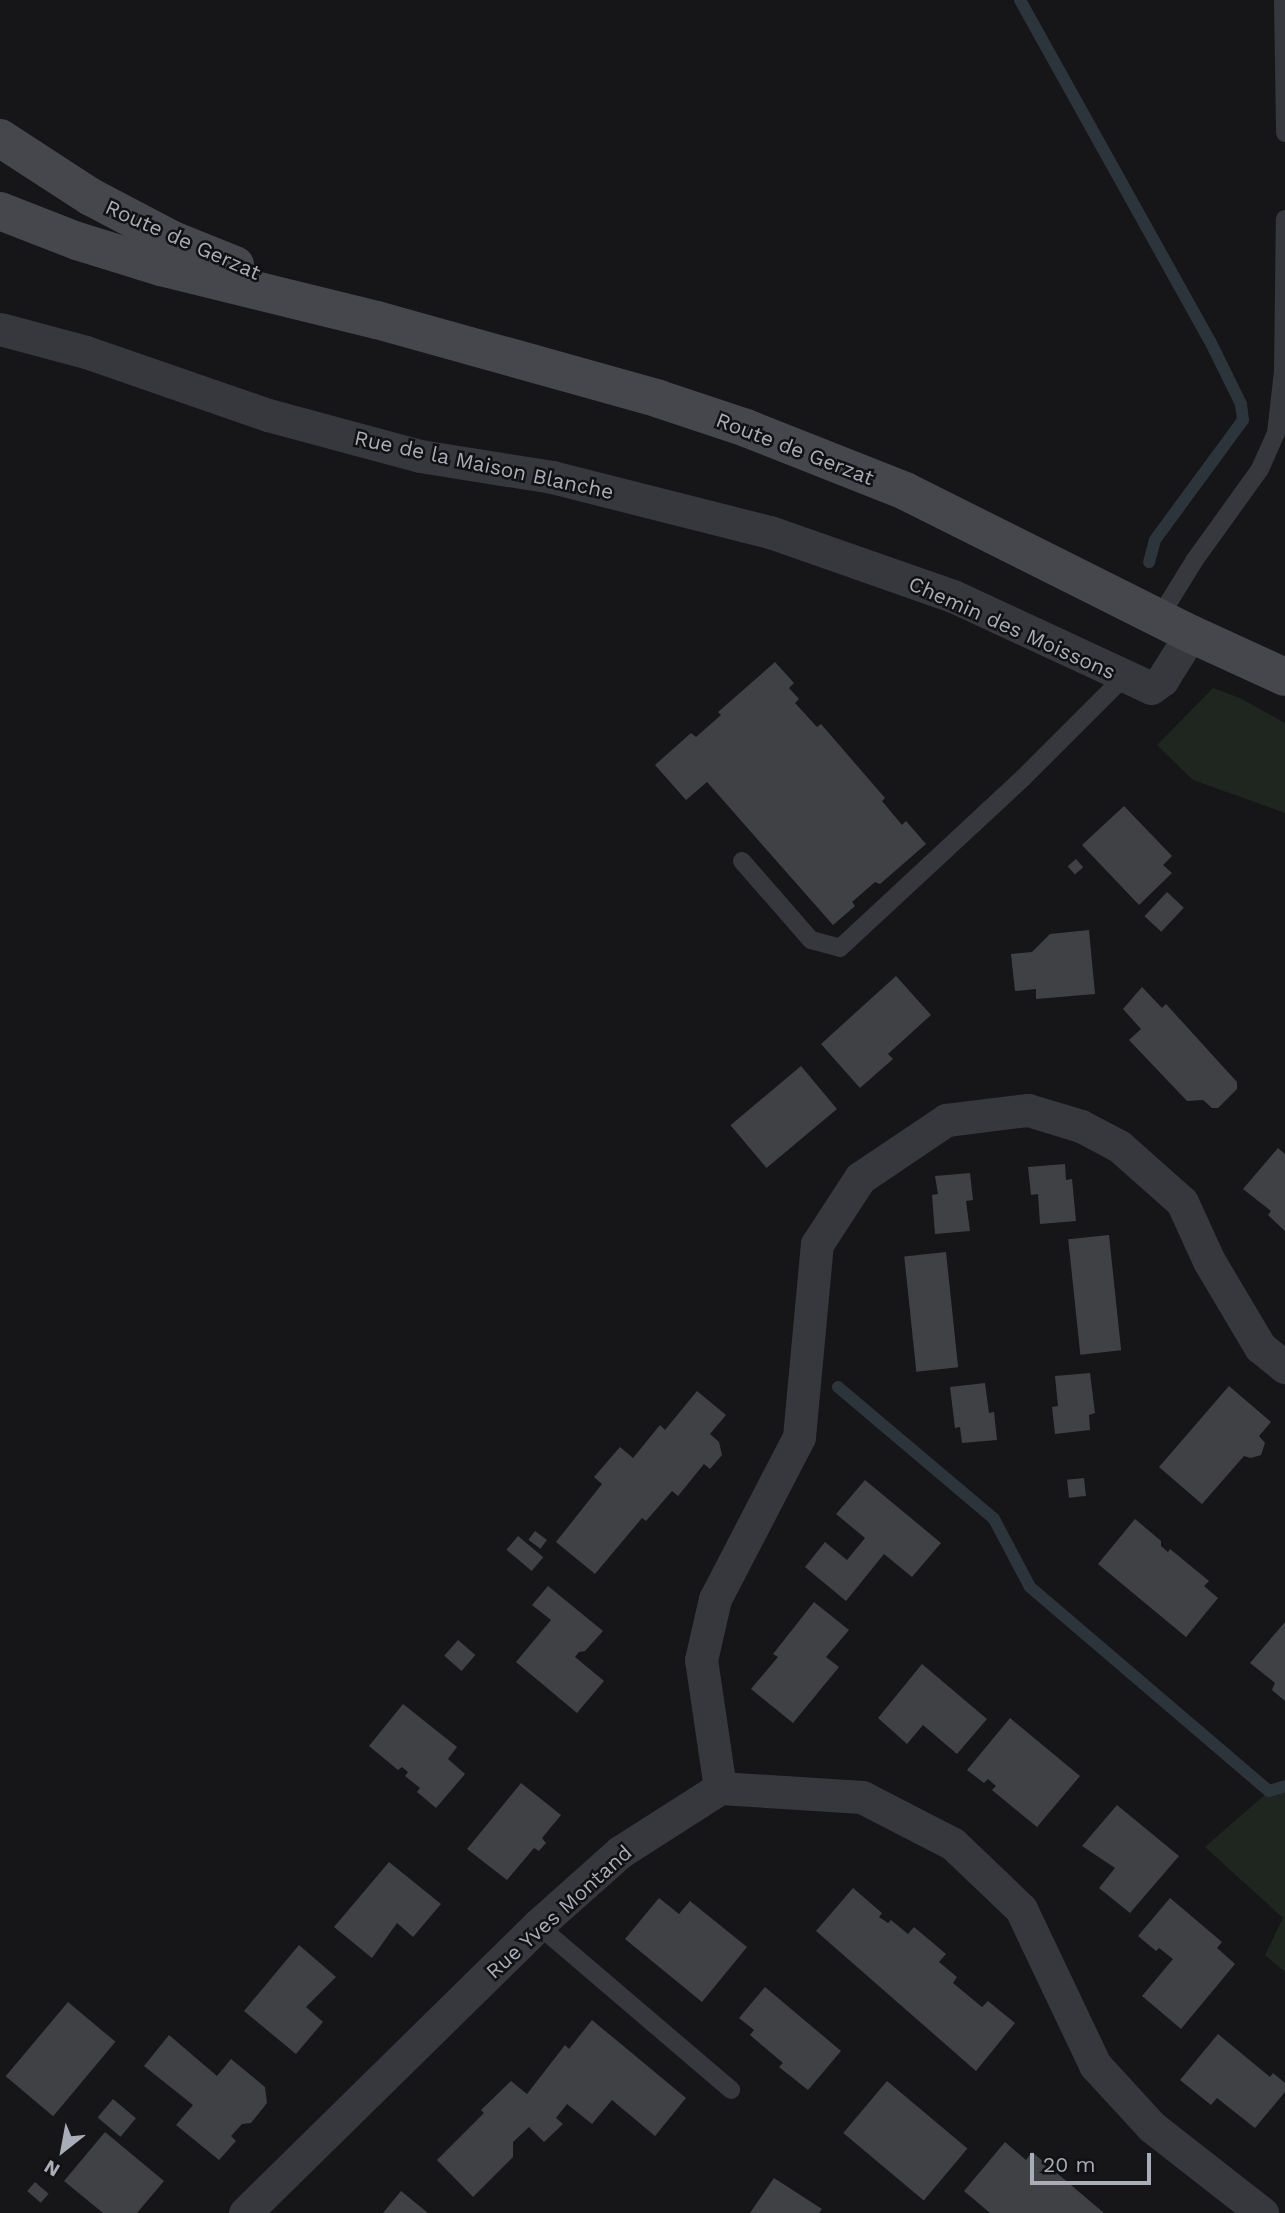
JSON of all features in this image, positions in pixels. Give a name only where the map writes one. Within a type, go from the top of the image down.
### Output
[{"type":"main road","name":"Route de Gerzat","points":[[0,138],[91,198],[173,240],[377,320]]},
{"type":"main road","name":"Route de Gerzat","points":[[0,211],[77,241],[161,267],[377,320],[659,399],[819,455],[963,518],[1175,626],[1285,677]]},
{"type":"main road","name":"Route de Gerzat","points":[[1175,626],[1285,693]]},
{"type":"street","name":"Rue de la Maison Blanche","points":[[0,329],[86,352],[268,415],[408,453],[552,477],[770,532]]},
{"type":"street","name":"Chemin des Moissons","points":[[770,532],[953,596],[1123,678],[1151,688],[1162,680],[1175,626]]},
{"type":"street","points":[[1262,2213],[1152,2127],[1095,2065],[1021,1909],[953,1844],[862,1797],[720,1788],[701,1660],[715,1599],[800,1437],[817,1244],[860,1178],[946,1120],[1028,1110],[1081,1126],[1119,1146],[1182,1202],[1209,1261],[1260,1346],[1285,1367]]},
{"type":"street","name":"Rue Yves Montand","points":[[245,2213],[538,1925],[620,1852],[720,1788]]},
{"type":"lane","points":[[1283,0],[1285,133]]},
{"type":"lane","points":[[1175,626],[1194,561],[1260,469],[1276,433],[1283,372],[1285,219]]},
{"type":"lane","points":[[742,861],[811,940],[840,948],[1023,778],[1123,678]]},
{"type":"lane","points":[[538,1925],[731,2090]]},
{"type":"shaded area","points":[[1213,688],[1240,698],[1285,723],[1285,813],[1193,780],[1157,745]]},
{"type":"shaded area","points":[[1285,1786],[1285,1972],[1265,1955],[1283,1918],[1205,1847],[1269,1791]]},
{"type":"building","points":[[775,662],[794,683],[789,688],[799,699],[795,703],[817,727],[821,724],[885,798],[882,801],[902,825],[906,821],[926,844],[880,884],[875,882],[852,902],[855,906],[833,925],[707,782],[686,800],[655,765],[691,733],[696,737],[721,715],[718,712]]},
{"type":"building","points":[[1124,806],[1172,856],[1163,865],[1172,873],[1139,905],[1082,845]]},
{"type":"building","points":[[1076,859],[1083,867],[1075,875],[1068,866]]},
{"type":"building","points":[[1167,892],[1184,908],[1161,932],[1144,916]]},
{"type":"building","points":[[1089,930],[1095,994],[1036,999],[1036,989],[1015,991],[1011,954],[1032,952],[1050,934]]},
{"type":"building","points":[[896,976],[931,1015],[888,1054],[893,1059],[860,1088],[821,1044]]},
{"type":"building","points":[[1142,987],[1162,1008],[1166,1004],[1237,1082],[1237,1089],[1218,1108],[1212,1108],[1203,1100],[1187,1101],[1129,1040],[1141,1029],[1123,1009]]},
{"type":"building","points":[[801,1066],[837,1109],[767,1168],[731,1125]]},
{"type":"building","points":[[1278,1148],[1285,1154],[1285,1231],[1268,1215],[1271,1211],[1243,1189]]},
{"type":"building","points":[[1065,1164],[1066,1180],[1072,1179],[1076,1221],[1040,1224],[1038,1194],[1031,1195],[1028,1167]]},
{"type":"building","points":[[970,1173],[973,1200],[966,1201],[970,1231],[935,1234],[932,1195],[938,1194],[935,1176]]},
{"type":"building","points":[[1109,1235],[1121,1350],[1080,1355],[1068,1239]]},
{"type":"building","points":[[946,1252],[958,1367],[916,1372],[904,1256]]},
{"type":"building","points":[[1090,1373],[1095,1413],[1089,1415],[1090,1430],[1055,1434],[1052,1407],[1058,1406],[1055,1376]]},
{"type":"building","points":[[985,1383],[989,1413],[994,1412],[997,1440],[962,1443],[960,1427],[955,1428],[950,1387]]},
{"type":"building","points":[[1229,1386],[1271,1422],[1259,1436],[1265,1443],[1261,1455],[1251,1458],[1244,1456],[1202,1504],[1159,1467]]},
{"type":"building","points":[[697,1391],[726,1415],[710,1434],[719,1442],[722,1455],[710,1469],[704,1464],[678,1496],[672,1491],[646,1521],[642,1518],[595,1574],[556,1542],[602,1484],[594,1477],[620,1447],[633,1458],[660,1425],[665,1430]]},
{"type":"building","points":[[1084,1478],[1086,1496],[1069,1498],[1067,1480]]},
{"type":"building","points":[[865,1480],[941,1543],[912,1577],[884,1554],[846,1601],[805,1567],[825,1542],[847,1560],[865,1538],[836,1514]]},
{"type":"building","points":[[1135,1519],[1161,1541],[1161,1546],[1168,1552],[1170,1549],[1209,1581],[1204,1586],[1218,1598],[1186,1637],[1098,1564]]},
{"type":"building","points":[[535,1531],[547,1540],[540,1549],[528,1540]]},
{"type":"building","points":[[518,1536],[543,1557],[532,1571],[506,1550]]},
{"type":"building","points":[[548,1586],[603,1631],[585,1651],[579,1652],[575,1657],[604,1681],[577,1713],[516,1662],[551,1620],[532,1605]]},
{"type":"building","points":[[814,1602],[849,1630],[826,1657],[839,1667],[793,1723],[751,1689],[778,1657],[773,1654]]},
{"type":"building","points":[[1285,1622],[1285,1701],[1272,1690],[1275,1683],[1250,1663]]},
{"type":"building","points":[[458,1640],[475,1655],[462,1671],[444,1656]]},
{"type":"building","points":[[922,1664],[987,1719],[957,1754],[923,1725],[907,1744],[878,1718]]},
{"type":"building","points":[[403,1704],[457,1747],[448,1759],[465,1774],[436,1808],[417,1792],[420,1788],[405,1776],[408,1772],[402,1767],[398,1770],[369,1746]]},
{"type":"building","points":[[1010,1718],[1080,1776],[1037,1827],[992,1790],[996,1786],[988,1779],[984,1783],[967,1770]]},
{"type":"building","points":[[521,1783],[561,1815],[542,1838],[546,1843],[539,1851],[534,1848],[507,1880],[467,1849]]},
{"type":"building","points":[[1117,1805],[1179,1856],[1130,1913],[1099,1888],[1115,1868],[1082,1846]]},
{"type":"building","points":[[389,1862],[441,1904],[413,1937],[397,1923],[372,1958],[334,1927]]},
{"type":"building","points":[[853,1888],[882,1913],[879,1917],[888,1923],[891,1920],[908,1934],[914,1927],[946,1954],[939,1962],[957,1977],[953,1983],[982,2007],[988,2001],[1015,2023],[976,2071],[816,1931]]},
{"type":"building","points":[[659,1898],[679,1914],[690,1901],[747,1947],[702,2002],[625,1939]]},
{"type":"building","points":[[1170,1898],[1222,1942],[1217,1948],[1235,1964],[1181,2029],[1142,1996],[1173,1959],[1159,1948],[1156,1951],[1138,1936]]},
{"type":"building","points":[[299,1945],[336,1977],[306,2007],[323,2022],[296,2054],[244,2011]]},
{"type":"building","points":[[765,1987],[841,2051],[808,2090],[779,2067],[783,2063],[750,2035],[754,2030],[739,2018]]},
{"type":"building","points":[[68,2002],[115,2042],[53,2116],[6,2076]]},
{"type":"building","points":[[592,2020],[686,2098],[655,2136],[612,2100],[592,2124],[567,2104],[556,2118],[563,2124],[544,2142],[529,2127],[513,2142],[513,2157],[473,2197],[437,2160],[484,2113],[481,2110],[511,2081],[527,2094],[565,2045],[569,2049]]},
{"type":"building","points":[[1218,2034],[1270,2077],[1273,2073],[1285,2083],[1285,2092],[1255,2128],[1217,2098],[1211,2105],[1180,2080]]},
{"type":"building","points":[[169,2035],[217,2076],[231,2059],[265,2087],[267,2103],[251,2123],[242,2124],[231,2136],[236,2141],[219,2160],[176,2125],[193,2105],[144,2066]]},
{"type":"building","points":[[887,2081],[967,2148],[924,2201],[843,2133]]},
{"type":"building","points":[[113,2099],[136,2118],[121,2137],[98,2117]]},
{"type":"building","points":[[105,2132],[164,2181],[137,2213],[103,2213],[64,2181]]},
{"type":"building","points":[[1005,2142],[1026,2160],[1032,2152],[1104,2213],[990,2213],[964,2191]]},
{"type":"building","points":[[774,2178],[822,2209],[819,2213],[750,2213]]},
{"type":"building","points":[[35,2182],[49,2194],[41,2203],[27,2191]]},
{"type":"building","points":[[401,2191],[428,2213],[383,2213]]},
{"type":"waterway","points":[[1020,0],[1210,341],[1241,404],[1243,420],[1155,540],[1149,562]]},
{"type":"waterway","points":[[838,1387],[994,1519],[1030,1587],[1269,1791],[1285,1786]]}]
